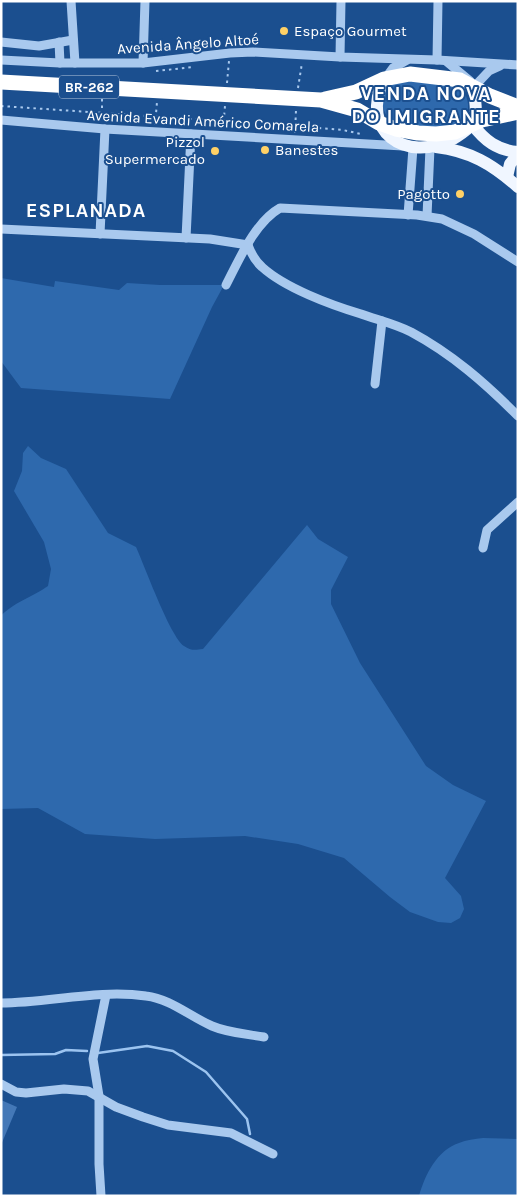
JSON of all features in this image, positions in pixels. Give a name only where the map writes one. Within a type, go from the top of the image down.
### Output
[{"type":"highway","name":"BR-262","points":[[321,100],[356,92],[384,79],[410,74],[460,80],[473,88],[518,107]]},
{"type":"highway","name":"BR-262","points":[[1,82],[321,100],[357,110],[379,123],[405,132],[418,133],[446,134],[472,128],[482,120],[518,112]]},
{"type":"main road","points":[[384,79],[378,105],[379,123],[391,137],[408,147],[454,149],[467,153],[482,161],[518,187]]},
{"type":"main road","points":[[433,147],[472,128],[476,110],[473,88]]},
{"type":"main road","points":[[472,128],[496,147],[518,153],[510,164],[507,178]]},
{"type":"street","points":[[71,1],[76,63]]},
{"type":"street","points":[[142,63],[145,1]]},
{"type":"street","points":[[340,57],[341,1]]},
{"type":"street","points":[[438,1],[442,60],[470,81],[473,88],[489,71],[505,64]]},
{"type":"street","points":[[1,42],[33,46],[73,40]]},
{"type":"street","points":[[59,42],[60,63]]},
{"type":"street","name":"Avenida Ângelo Altoé","points":[[1,60],[60,63],[142,63],[245,52],[442,60],[518,66]]},
{"type":"street","points":[[384,79],[393,68],[409,59]]},
{"type":"street","name":"Avenida Evandi Américo Comarela","points":[[1,120],[105,130],[408,147]]},
{"type":"street","points":[[100,234],[105,130]]},
{"type":"street","points":[[186,238],[191,134]]},
{"type":"street","points":[[408,147],[408,215]]},
{"type":"street","points":[[427,216],[433,147]]},
{"type":"street","points":[[226,285],[248,245],[266,220],[274,211],[280,208],[427,216],[442,219],[498,248],[518,262]]},
{"type":"street","points":[[1,229],[225,240],[248,245]]},
{"type":"street","points":[[248,245],[256,261],[274,276],[321,299],[409,332],[453,358],[476,376],[518,416]]},
{"type":"street","points":[[375,384],[382,321]]},
{"type":"street","points":[[483,548],[487,530],[518,502]]},
{"type":"street","points":[[1,1003],[23,1003],[106,995],[146,996],[158,998],[176,1006],[213,1027],[264,1037]]},
{"type":"street","points":[[101,1196],[99,1096],[93,1059],[106,995]]},
{"type":"street","points":[[1,1084],[16,1092],[26,1093],[42,1090],[88,1091],[116,1106],[168,1125],[231,1134],[273,1154]]},
{"type":"path","points":[[149,71],[194,67]]},
{"type":"path","points":[[1,106],[343,130],[359,133],[365,137],[364,144]]},
{"type":"shaded area","points":[[395,79],[442,81],[457,85],[465,93],[467,100],[468,108],[465,118],[461,123],[452,128],[394,125],[387,117],[383,108],[382,97],[385,87]]},
{"type":"shaded area","points":[[1,278],[54,287],[55,281],[119,290],[127,283],[224,285],[170,399],[21,388],[1,361]]},
{"type":"shaded area","points":[[28,446],[41,458],[66,469],[108,533],[136,547],[172,629],[178,640],[189,649],[203,649],[307,525],[318,539],[348,557],[331,590],[331,604],[360,663],[426,766],[453,785],[486,801],[445,878],[461,896],[464,909],[460,918],[451,923],[438,922],[410,912],[344,858],[298,844],[245,836],[155,839],[85,834],[38,808],[1,809],[1,616],[48,586],[51,569],[44,542],[14,491],[22,471],[23,453]]},
{"type":"shaded area","points":[[483,1138],[518,1139],[518,1196],[419,1196],[428,1172],[444,1151],[462,1142]]},
{"type":"building","points":[[1,1100],[17,1107],[1,1145]]},
{"type":"waterway","points":[[98,1053],[147,1046],[173,1051],[206,1072],[247,1119],[250,1134]]},
{"type":"waterway","points":[[1,1055],[55,1054],[66,1050],[87,1051]]},
{"type":"place","name":"Espaço Gourmet","points":[[284,31]]},
{"type":"place","name":"Banestes","points":[[265,150]]},
{"type":"place","name":"Pizzol Supermercado","points":[[215,151]]},
{"type":"place","name":"Pagotto","points":[[460,194]]},
{"type":"district","name":"VENDA NOVA DO IMIGRANTE","points":[[426,104]]},
{"type":"district","name":"ESPLANADA","points":[[86,210]]}]
